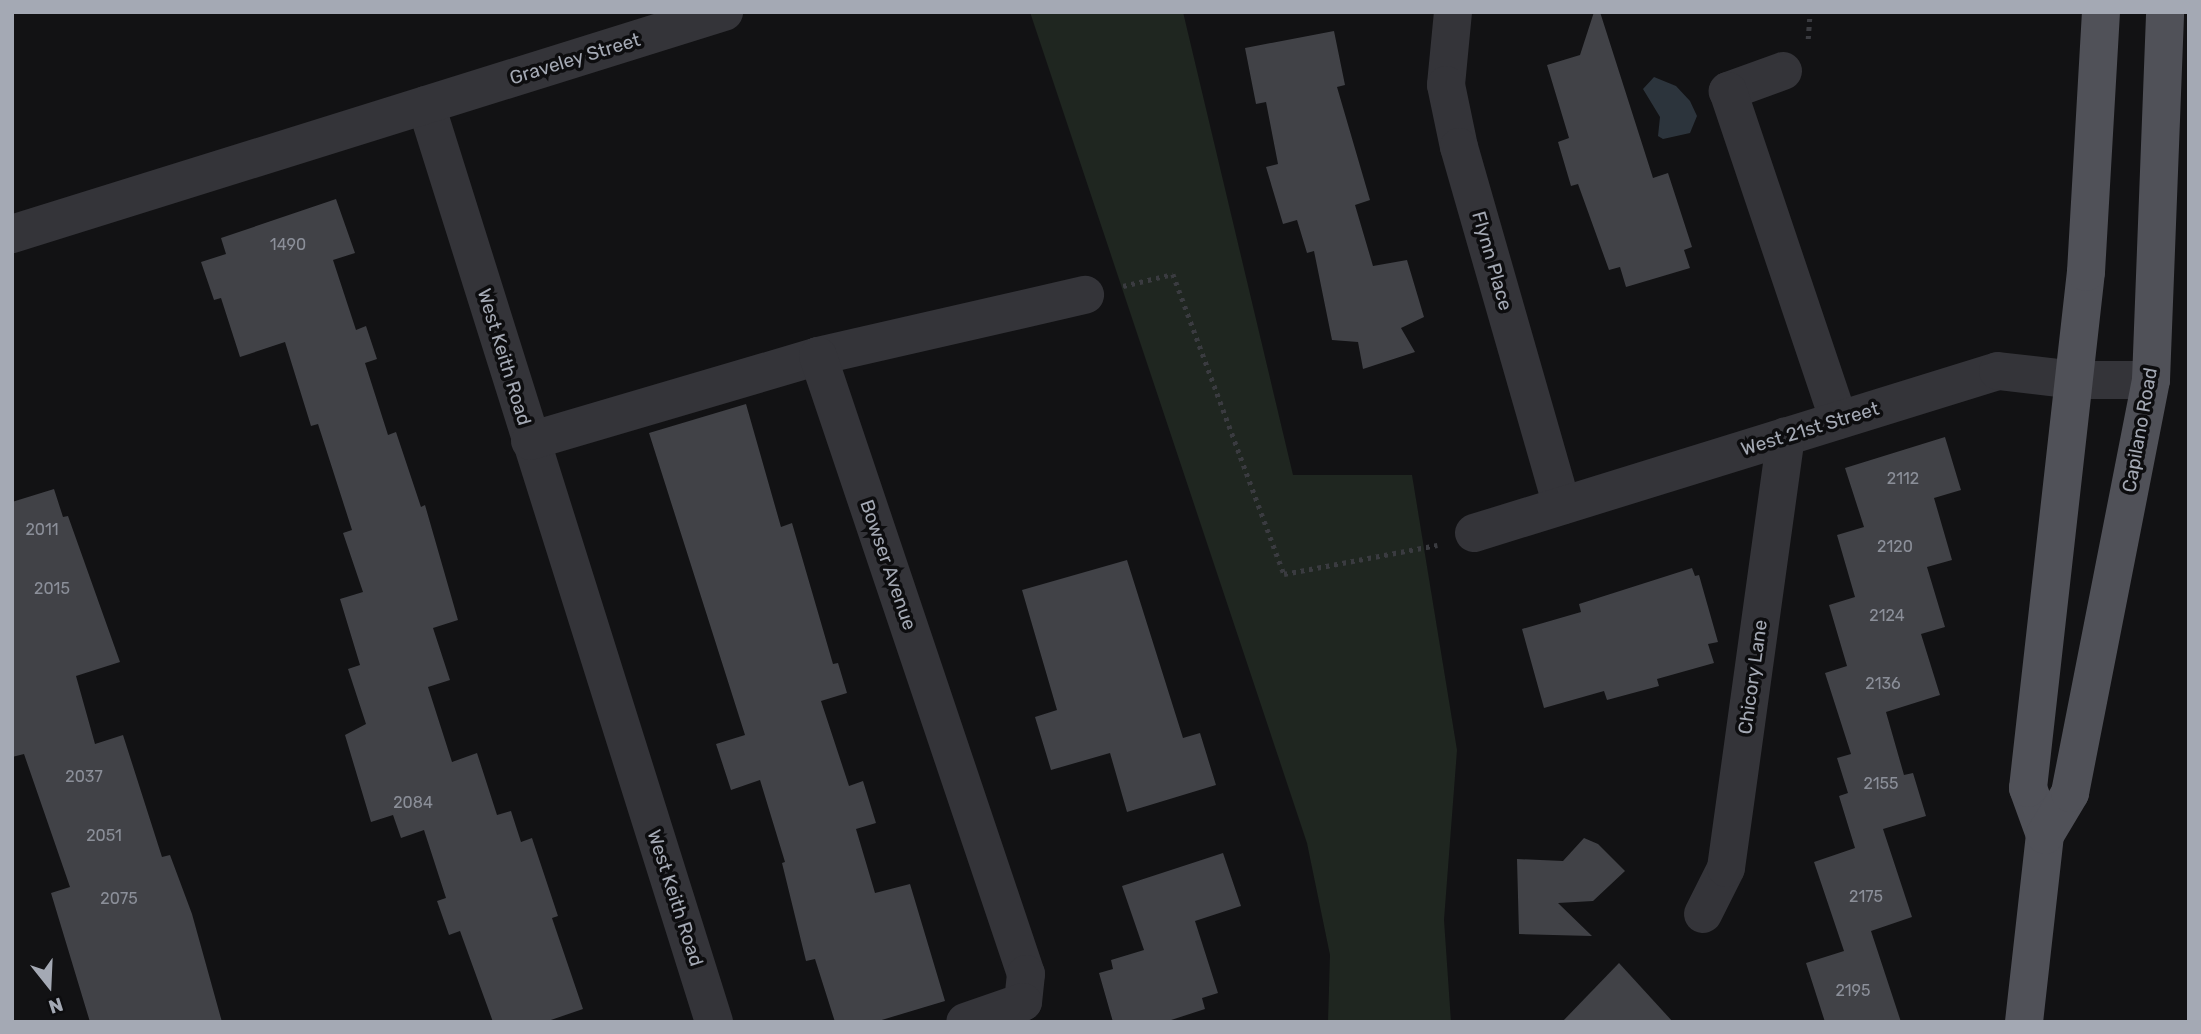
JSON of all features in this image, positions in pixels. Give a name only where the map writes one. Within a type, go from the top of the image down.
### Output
[{"type":"main road","name":"Capilano Road","points":[[2045,835],[2028,788],[2076,380],[2101,12]]},
{"type":"main road","name":"Capilano Road","points":[[2024,1022],[2045,835],[2070,793],[2151,380],[2165,12]]},
{"type":"street","name":"Graveley Street","points":[[426,105],[724,12]]},
{"type":"street","name":"Flynn Place","points":[[1454,12],[1446,85],[1457,134],[1562,506]]},
{"type":"street","points":[[1783,71],[1728,91],[1839,420]]},
{"type":"street","points":[[12,234],[426,105]]},
{"type":"street","name":"West Keith Road","points":[[426,105],[715,1022]]},
{"type":"street","points":[[530,441],[818,356],[1085,295]]},
{"type":"street","name":"Bowser Avenue","points":[[818,356],[1026,974],[1023,1002],[965,1022]]},
{"type":"street","name":"West 21st Street","points":[[1460,538],[1998,372],[2076,380],[2151,380]]},
{"type":"street","name":"Chicory Lane","points":[[1703,914],[1726,868],[1786,436]]},
{"type":"path","points":[[1085,295],[1173,274],[1284,574],[1460,538]]},
{"type":"shaded area","points":[[1030,12],[1183,12],[1293,475],[1412,475],[1457,750],[1444,920],[1451,1022],[1328,1022],[1330,955],[1307,843]]},
{"type":"shaded area","points":[[1654,77],[1676,86],[1690,101],[1697,116],[1690,133],[1663,139],[1658,136],[1660,117],[1643,89]]},
{"type":"building","points":[[1594,12],[1600,12],[1653,178],[1668,173],[1692,247],[1684,250],[1690,268],[1626,287],[1620,267],[1609,270],[1578,184],[1571,186],[1558,142],[1569,138],[1547,65],[1580,55]]},
{"type":"building","points":[[1334,31],[1345,85],[1337,87],[1370,200],[1355,205],[1373,266],[1407,260],[1424,317],[1401,328],[1415,352],[1363,369],[1358,342],[1332,340],[1314,251],[1307,253],[1297,220],[1283,224],[1266,167],[1278,164],[1266,102],[1256,104],[1245,48]]},
{"type":"building","points":[[336,199],[355,253],[333,260],[356,330],[366,326],[377,359],[365,363],[388,435],[396,432],[421,507],[425,505],[458,620],[433,628],[450,680],[428,687],[452,762],[477,753],[497,815],[511,811],[521,842],[532,838],[558,916],[552,918],[583,1009],[545,1022],[493,1022],[460,931],[449,935],[437,901],[446,898],[424,830],[401,838],[393,815],[371,822],[345,735],[366,724],[348,669],[360,665],[340,599],[363,592],[343,533],[352,530],[318,424],[311,426],[285,342],[240,357],[221,298],[214,300],[201,262],[226,254],[221,238]]},
{"type":"building","points":[[746,404],[781,527],[792,523],[833,664],[838,663],[847,693],[821,701],[849,786],[863,781],[876,823],[856,829],[875,893],[910,884],[945,1001],[875,1022],[835,1022],[815,959],[806,961],[782,863],[785,862],[760,780],[731,790],[716,744],[745,735],[649,433]]},
{"type":"building","points":[[1945,437],[1961,490],[1934,498],[1952,560],[1927,567],[1945,627],[1921,634],[1940,695],[1886,712],[1904,775],[1913,773],[1926,816],[1883,829],[1912,917],[1871,931],[1901,1022],[1825,1022],[1806,963],[1844,951],[1814,862],[1855,848],[1839,796],[1848,793],[1837,758],[1851,754],[1825,673],[1847,666],[1829,605],[1855,597],[1837,535],[1864,527],[1845,468]]},
{"type":"building","points":[[54,489],[63,517],[68,516],[120,662],[76,676],[95,744],[123,735],[162,857],[170,855],[192,914],[222,1022],[90,1022],[51,893],[70,887],[24,754],[12,757],[12,502]]},
{"type":"building","points":[[1127,560],[1183,738],[1200,733],[1216,785],[1127,812],[1110,753],[1051,770],[1035,717],[1057,710],[1022,590]]},
{"type":"building","points":[[1692,568],[1695,576],[1699,575],[1718,642],[1708,644],[1714,663],[1657,679],[1659,686],[1607,700],[1604,691],[1544,708],[1522,629],[1581,612],[1579,604]]},
{"type":"building","points":[[1584,838],[1598,844],[1625,871],[1593,901],[1558,903],[1592,936],[1519,934],[1517,859],[1563,861]]},
{"type":"building","points":[[1223,853],[1241,906],[1195,921],[1218,993],[1202,998],[1205,1009],[1165,1022],[1113,1022],[1099,973],[1113,969],[1111,960],[1144,950],[1122,886]]},
{"type":"building","points":[[1619,963],[1673,1022],[1562,1022]]}]
